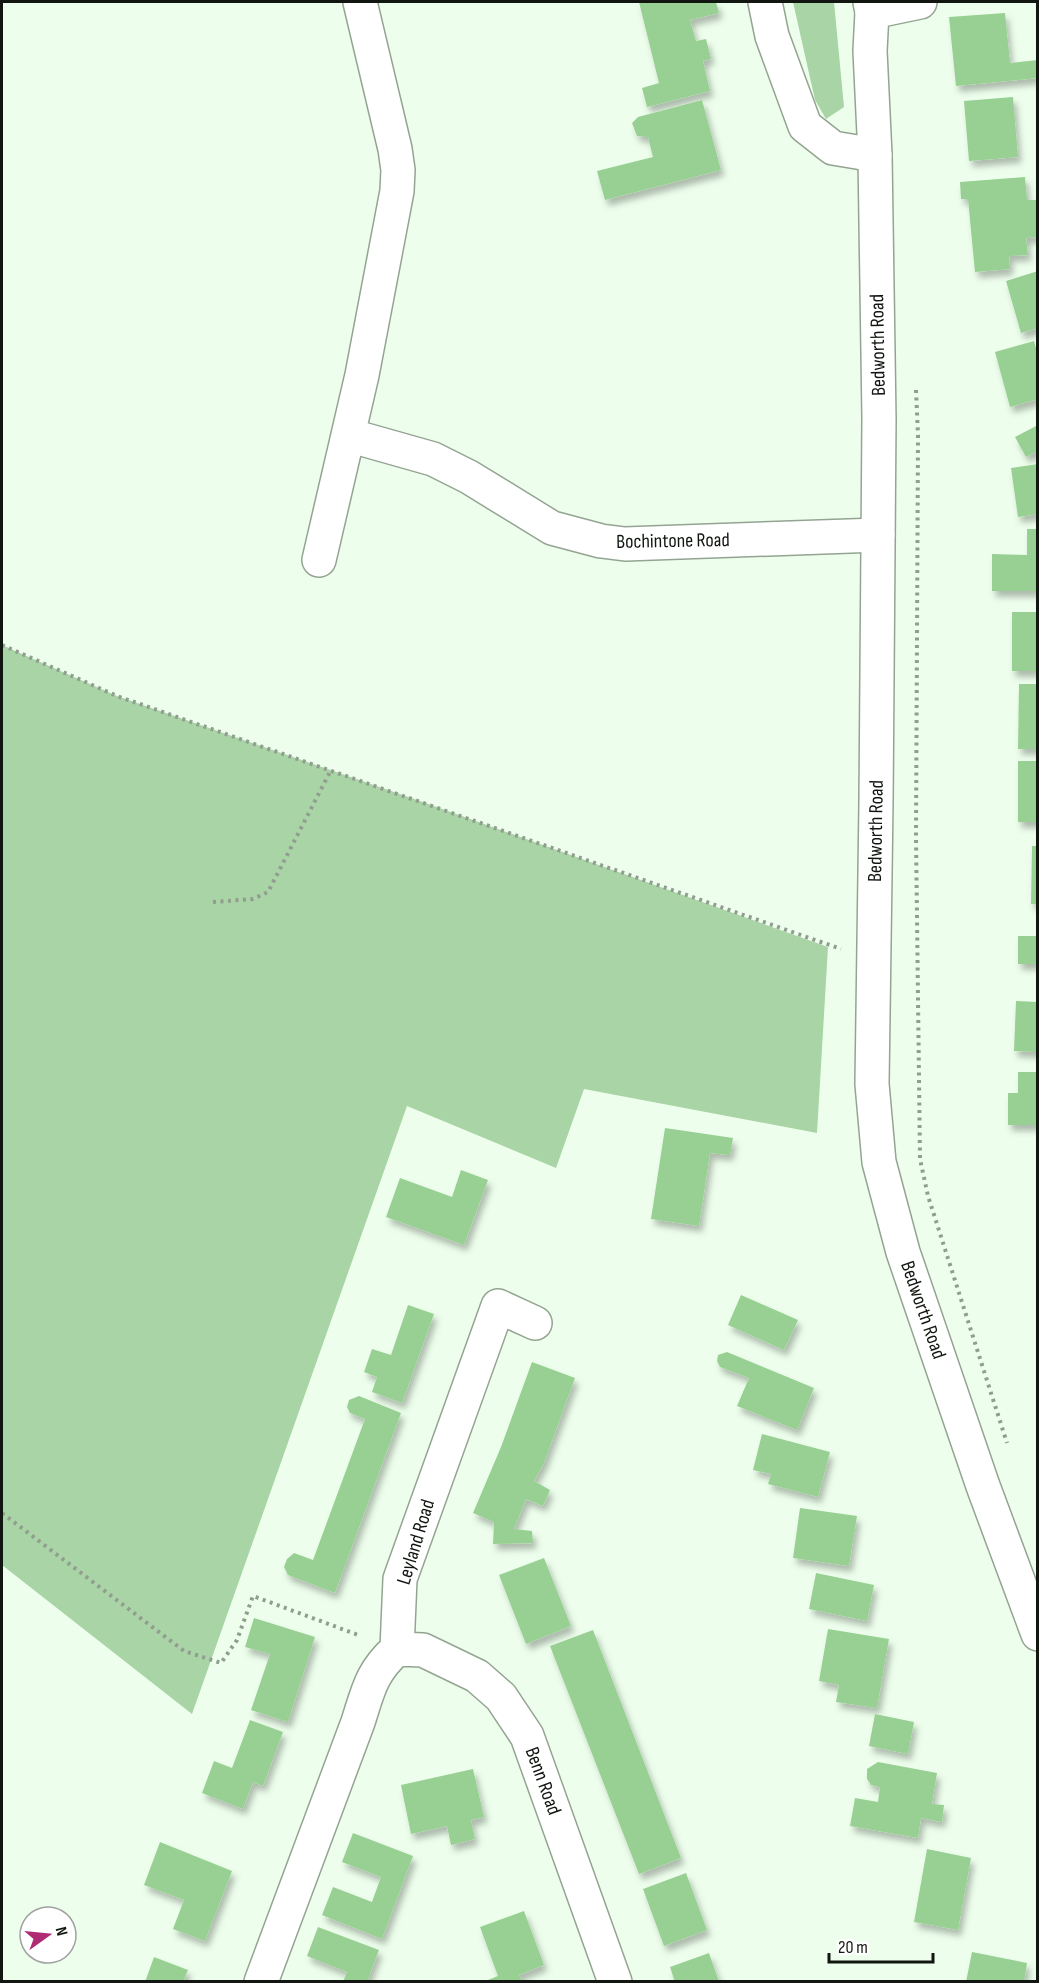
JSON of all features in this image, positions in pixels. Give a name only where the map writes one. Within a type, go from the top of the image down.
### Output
[{"type":"street","points":[[319,560],[362,375],[397,191],[398,170],[395,148],[360,2]]},
{"type":"street","points":[[765,2],[772,36],[806,126],[833,148],[875,154]]},
{"type":"street","points":[[871,7],[920,2]]},
{"type":"street","name":"Bedworth Road","points":[[871,7],[870,51],[875,154],[878,535],[872,1084],[881,1172],[911,1275],[983,1486],[1038,1634]]},
{"type":"street","name":"Bochintone Road","points":[[348,435],[433,459],[469,477],[552,528],[602,541],[625,544],[878,535]]},
{"type":"street","name":"Leyland Road","points":[[397,1649],[400,1579],[498,1306],[535,1323]]},
{"type":"street","points":[[261,1982],[371,1682],[382,1662],[397,1649]]},
{"type":"street","name":"Benn Road","points":[[397,1649],[423,1650],[477,1676],[501,1697],[527,1736],[615,1982]]},
{"type":"path","points":[[915,387],[918,435],[916,837],[920,1159],[928,1196],[1008,1446]]},
{"type":"path","points":[[2,645],[117,696],[848,951],[873,950]]},
{"type":"path","points":[[213,902],[253,899],[268,892],[331,770]]},
{"type":"path","points":[[2,1513],[184,1651],[221,1663],[237,1640],[253,1596],[364,1638]]},
{"type":"green space","points":[[793,2],[834,2],[844,107],[826,119],[815,100]]},
{"type":"green space","points":[[2,645],[117,696],[420,801],[828,947],[817,1133],[584,1089],[556,1168],[407,1106],[192,1714],[2,1565]]},
{"type":"building","points":[[639,2],[716,2],[719,13],[690,20],[696,41],[706,39],[711,59],[703,61],[710,91],[647,107],[642,88],[659,83]]},
{"type":"building","points":[[1005,13],[1010,63],[1038,60],[1038,78],[956,86],[949,17]]},
{"type":"building","points":[[1013,97],[1018,157],[969,161],[964,101]]},
{"type":"building","points":[[702,100],[721,170],[605,200],[597,171],[653,157],[648,137],[637,136],[632,123],[638,117]]},
{"type":"building","points":[[1025,177],[1027,200],[1038,200],[1038,237],[1026,238],[1028,255],[1009,256],[1010,269],[975,272],[968,199],[961,199],[960,182]]},
{"type":"building","points":[[1038,271],[1038,328],[1021,333],[1006,281]]},
{"type":"building","points":[[1034,341],[1038,355],[1038,399],[1010,407],[995,352]]},
{"type":"building","points":[[1038,425],[1038,451],[1026,457],[1015,437]]},
{"type":"building","points":[[1038,464],[1038,514],[1018,517],[1011,468]]},
{"type":"building","points":[[1027,529],[1038,529],[1038,591],[992,591],[992,554],[1027,555]]},
{"type":"building","points":[[1012,612],[1038,612],[1038,671],[1012,671]]},
{"type":"building","points":[[1019,684],[1038,684],[1038,749],[1018,749]]},
{"type":"building","points":[[1018,761],[1038,761],[1038,822],[1018,822]]},
{"type":"building","points":[[1032,846],[1038,846],[1038,904],[1031,904]]},
{"type":"building","points":[[1018,936],[1038,936],[1038,964],[1018,964]]},
{"type":"building","points":[[1016,1001],[1038,1002],[1038,1052],[1014,1051]]},
{"type":"building","points":[[1018,1072],[1038,1072],[1038,1125],[1008,1125],[1008,1093],[1018,1093]]},
{"type":"building","points":[[665,1128],[733,1138],[730,1155],[710,1153],[699,1226],[651,1219]]},
{"type":"building","points":[[461,1170],[488,1180],[464,1245],[386,1217],[400,1178],[452,1197]]},
{"type":"building","points":[[741,1295],[798,1320],[784,1350],[728,1325]]},
{"type":"building","points":[[408,1305],[434,1314],[402,1403],[372,1392],[377,1377],[364,1372],[372,1349],[391,1355]]},
{"type":"building","points":[[727,1352],[814,1388],[797,1430],[737,1406],[749,1378],[720,1367],[717,1361],[718,1355]]},
{"type":"building","points":[[532,1362],[575,1378],[544,1463],[534,1481],[550,1490],[543,1506],[526,1499],[514,1529],[532,1531],[533,1543],[493,1544],[494,1522],[473,1513],[501,1447]]},
{"type":"building","points":[[359,1396],[401,1413],[335,1593],[288,1575],[284,1567],[287,1559],[294,1553],[313,1560],[365,1419],[350,1413],[347,1407],[349,1400]]},
{"type":"building","points":[[762,1434],[830,1452],[818,1497],[768,1484],[771,1474],[753,1470]]},
{"type":"building","points":[[800,1508],[857,1516],[849,1566],[793,1558]]},
{"type":"building","points":[[544,1558],[571,1626],[526,1644],[499,1575]]},
{"type":"building","points":[[816,1573],[874,1585],[867,1621],[809,1609]]},
{"type":"building","points":[[254,1618],[315,1637],[288,1722],[251,1710],[270,1654],[245,1647]]},
{"type":"building","points":[[828,1629],[889,1639],[877,1708],[836,1702],[839,1685],[819,1681]]},
{"type":"building","points":[[593,1630],[681,1858],[639,1874],[550,1646]]},
{"type":"building","points":[[875,1714],[914,1722],[908,1754],[869,1746]]},
{"type":"building","points":[[250,1720],[283,1732],[263,1786],[253,1782],[243,1809],[202,1793],[214,1761],[232,1768]]},
{"type":"building","points":[[878,1762],[937,1773],[932,1804],[944,1805],[942,1822],[921,1818],[918,1838],[850,1826],[855,1798],[878,1802],[880,1787],[871,1785],[867,1779],[867,1769]]},
{"type":"building","points":[[473,1769],[484,1817],[471,1820],[475,1839],[451,1845],[447,1826],[411,1834],[401,1785]]},
{"type":"building","points":[[353,1833],[413,1856],[382,1939],[322,1915],[333,1887],[372,1902],[381,1877],[342,1862]]},
{"type":"building","points":[[160,1842],[232,1871],[205,1941],[173,1929],[184,1900],[144,1885]]},
{"type":"building","points":[[927,1849],[971,1858],[958,1930],[914,1922]]},
{"type":"building","points":[[686,1873],[707,1930],[664,1946],[643,1889]]},
{"type":"building","points":[[524,1911],[544,1965],[519,1975],[522,1982],[483,1982],[498,1976],[480,1927]]},
{"type":"building","points":[[318,1927],[379,1950],[367,1982],[343,1982],[347,1972],[307,1956]]},
{"type":"building","points":[[972,1952],[1027,1963],[1024,1982],[966,1982]]},
{"type":"building","points":[[709,1953],[719,1982],[675,1982],[670,1967]]},
{"type":"building","points":[[154,1957],[188,1970],[183,1982],[145,1982]]}]
